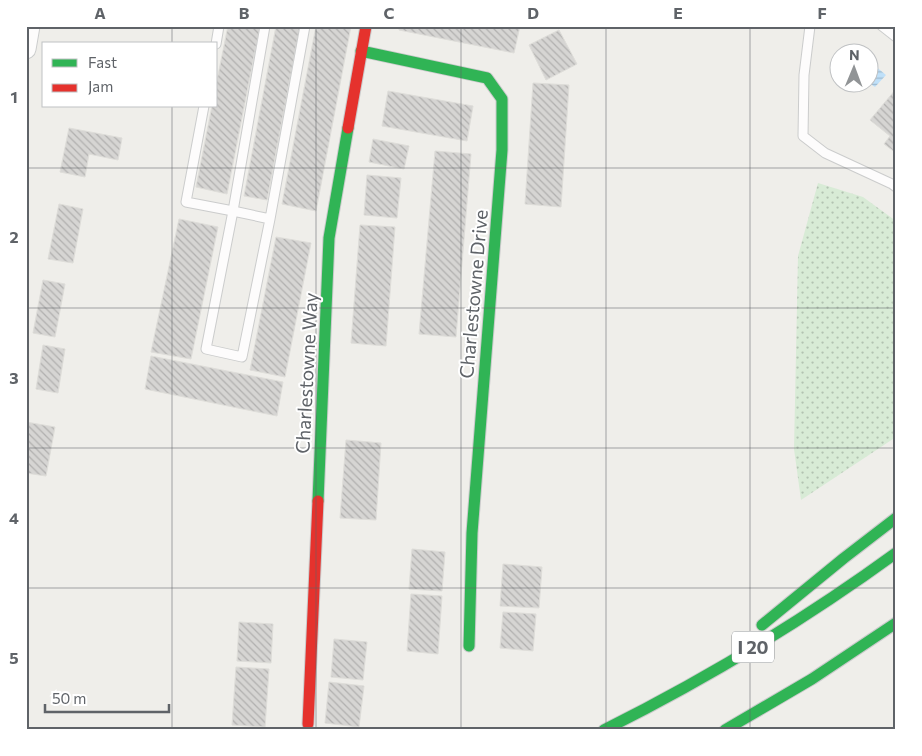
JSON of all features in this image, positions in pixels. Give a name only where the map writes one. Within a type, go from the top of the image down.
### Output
[{"type":"main road","name":"Charlestowne Way","points":[[308,724],[329,238],[366,26]]},
{"type":"main road","name":"Charlestowne Drive","points":[[361,51],[487,78],[502,99],[502,150],[472,533],[469,646]]},
{"type":"main road","points":[[691,684],[844,558],[896,518]]},
{"type":"main road","name":"I 20","points":[[604,730],[691,684],[794,623],[896,553]]},
{"type":"main road","points":[[725,730],[803,684],[896,623]]},
{"type":"street","points":[[26,48],[30,26]]},
{"type":"lane","points":[[216,42],[219,26]]},
{"type":"lane","points":[[265,26],[233,211],[206,349],[242,357],[306,26]]},
{"type":"lane","points":[[810,26],[804,75],[804,136],[825,153],[896,187]]},
{"type":"lane","points":[[882,26],[896,37]]},
{"type":"lane","points":[[204,108],[186,202],[270,219]]},
{"type":"green space","points":[[818,183],[863,197],[896,221],[896,437],[801,500],[794,449],[798,256]]},
{"type":"water","points":[[880,70],[886,75],[880,82]]},
{"type":"building","points":[[228,26],[260,26],[227,194],[196,187],[212,108],[218,108],[218,75]]},
{"type":"building","points":[[276,26],[300,26],[267,200],[244,196]]},
{"type":"building","points":[[316,26],[351,26],[316,211],[282,204]]},
{"type":"building","points":[[399,26],[520,26],[514,53],[399,30]]},
{"type":"building","points":[[559,30],[577,64],[546,80],[529,45]]},
{"type":"building","points":[[533,83],[569,85],[561,207],[525,204]]},
{"type":"building","points":[[896,89],[896,153],[884,144],[890,136],[870,120]]},
{"type":"building","points":[[388,91],[473,106],[467,141],[382,126]]},
{"type":"building","points":[[69,128],[122,138],[118,160],[89,154],[85,177],[60,172]]},
{"type":"building","points":[[373,139],[409,146],[404,169],[369,162]]},
{"type":"building","points":[[435,151],[471,154],[456,337],[419,334]]},
{"type":"building","points":[[367,175],[401,178],[397,218],[364,215]]},
{"type":"building","points":[[59,204],[83,209],[73,263],[48,259]]},
{"type":"building","points":[[179,219],[218,227],[191,359],[151,352]]},
{"type":"building","points":[[360,225],[395,227],[386,346],[351,343]]},
{"type":"building","points":[[276,237],[311,243],[285,377],[250,370]]},
{"type":"building","points":[[43,280],[65,284],[55,337],[33,333]]},
{"type":"building","points":[[43,345],[65,349],[58,393],[36,389]]},
{"type":"building","points":[[151,356],[283,382],[277,416],[145,389]]},
{"type":"building","points":[[26,422],[55,427],[46,476],[26,473]]},
{"type":"building","points":[[346,440],[381,443],[376,520],[340,518]]},
{"type":"building","points":[[412,549],[445,552],[442,591],[409,589]]},
{"type":"building","points":[[503,564],[542,567],[539,608],[500,606]]},
{"type":"building","points":[[411,594],[442,596],[438,654],[407,651]]},
{"type":"building","points":[[503,612],[536,614],[533,651],[500,648]]},
{"type":"building","points":[[239,622],[273,624],[271,663],[237,661]]},
{"type":"building","points":[[334,639],[367,642],[363,680],[331,677]]},
{"type":"building","points":[[236,667],[269,669],[265,727],[232,725]]},
{"type":"building","points":[[329,682],[364,686],[359,727],[325,723]]},
{"type":"traffic: fast","points":[[361,51],[487,78],[502,99],[502,150],[472,533],[469,646]]},
{"type":"traffic: fast","points":[[318,501],[329,238],[348,128]]},
{"type":"traffic: fast","points":[[762,625],[896,518]]},
{"type":"traffic: fast","points":[[604,730],[642,711],[754,648],[826,602],[896,553]]},
{"type":"traffic: fast","points":[[725,730],[812,679],[896,623]]},
{"type":"traffic: jam","points":[[348,128],[366,26]]},
{"type":"traffic: jam","points":[[308,724],[318,501]]}]
